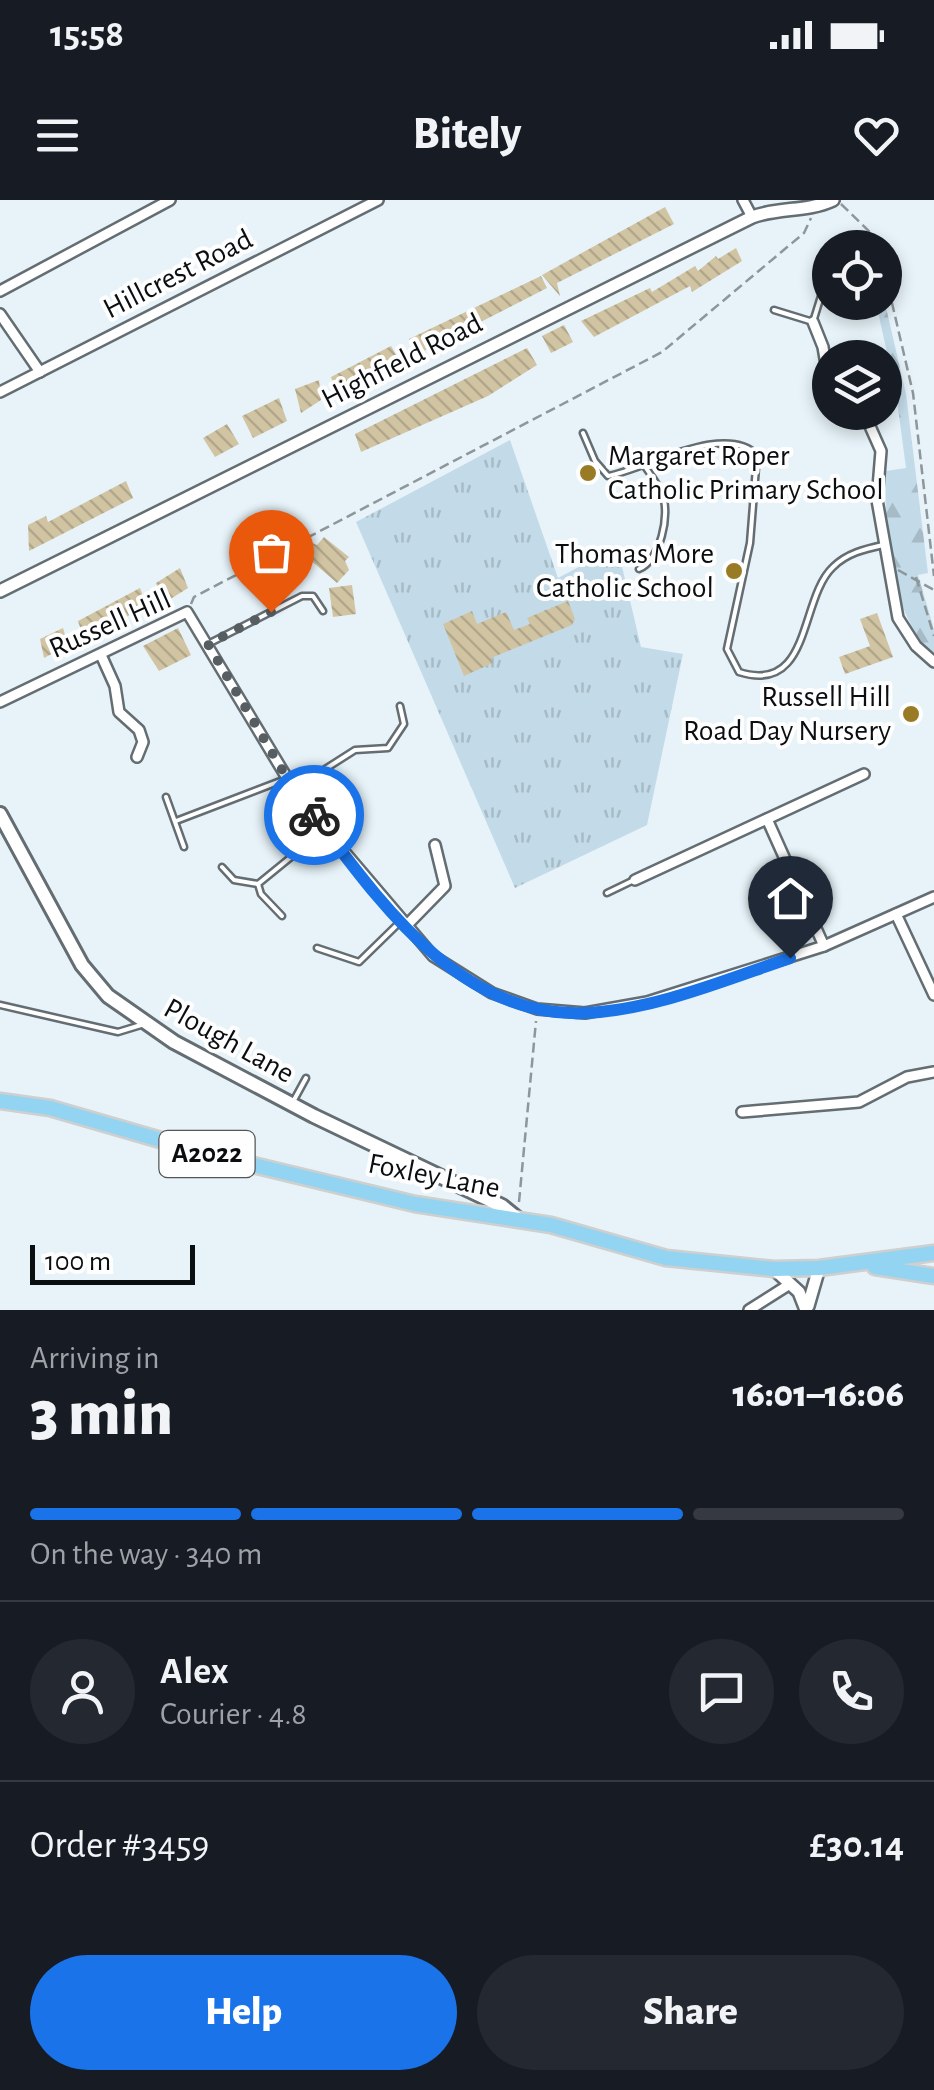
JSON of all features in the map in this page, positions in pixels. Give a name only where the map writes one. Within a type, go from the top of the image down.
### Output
[{"type":"main road","name":"Plough Lane","points":[[0,814],[82,965],[108,996],[145,1024],[292,1104],[502,1206],[518,1220]]},
{"type":"main road","name":"Foxley Lane","points":[[0,1101],[50,1108],[216,1156],[415,1204],[587,1234],[666,1258],[774,1269],[864,1266]]},
{"type":"main road","name":"A2022","points":[[864,1266],[934,1255]]},
{"type":"main road","name":"A2022","points":[[864,1266],[934,1276]]},
{"type":"street","points":[[0,291],[170,200]]},
{"type":"street","points":[[352,200],[357,210]]},
{"type":"street","name":"Hillcrest Road","points":[[0,392],[378,200]]},
{"type":"street","points":[[742,200],[752,217]]},
{"type":"street","name":"Highfield Road","points":[[0,591],[752,217],[777,208],[816,208],[835,200]]},
{"type":"street","points":[[0,314],[40,372]]},
{"type":"street","points":[[813,322],[820,340]]},
{"type":"street","points":[[870,430],[878,438],[877,500],[898,618],[916,646],[934,662]]},
{"type":"street","name":"Russell Hill","points":[[0,702],[188,612],[287,778],[403,924],[432,956],[463,976],[537,1010],[585,1014],[647,1002],[824,946],[934,897]]},
{"type":"street","points":[[101,655],[116,686],[119,712],[138,730],[143,742],[137,757]]},
{"type":"street","points":[[635,880],[864,774]]},
{"type":"street","points":[[766,819],[824,946]]},
{"type":"street","points":[[403,924],[445,886],[436,845]]},
{"type":"street","points":[[896,914],[934,995]]},
{"type":"street","points":[[742,1112],[859,1102],[906,1077],[934,1072]]},
{"type":"street","points":[[806,1310],[819,1268]]},
{"type":"street","points":[[774,1269],[803,1296],[806,1310]]},
{"type":"street","points":[[748,1310],[790,1284]]},
{"type":"lane","points":[[774,310],[813,322]]},
{"type":"lane","points":[[584,433],[595,462],[608,476],[729,442],[756,456],[750,543],[727,649],[740,672],[759,678],[774,674],[793,657],[830,569],[856,551],[883,545]]},
{"type":"lane","points":[[639,569],[646,566],[658,549],[664,504],[644,465]]},
{"type":"lane","points":[[208,644],[302,596],[313,596],[323,611]]},
{"type":"lane","points":[[294,788],[354,750],[388,748],[404,724],[400,706]]},
{"type":"lane","points":[[176,821],[287,778]]},
{"type":"lane","points":[[166,797],[184,847]]},
{"type":"lane","points":[[222,868],[234,880],[258,884],[325,829]]},
{"type":"lane","points":[[606,892],[635,880]]},
{"type":"lane","points":[[258,884],[260,894],[282,916]]},
{"type":"lane","points":[[317,948],[358,962],[403,924]]},
{"type":"lane","points":[[0,1005],[118,1032],[145,1024]]},
{"type":"lane","points":[[292,1104],[306,1078]]},
{"type":"path","points":[[835,200],[867,230]]},
{"type":"path","points":[[188,612],[194,598],[662,352],[804,233],[816,208]]},
{"type":"path","points":[[896,320],[913,393],[934,576]]},
{"type":"path","points":[[887,566],[916,577],[934,590]]},
{"type":"path","points":[[916,577],[934,636]]},
{"type":"path","points":[[518,1220],[537,1010]]},
{"type":"green space","points":[[880,320],[889,320],[894,340],[884,340]]},
{"type":"green space","points":[[902,377],[928,573],[918,575],[934,629],[934,656],[907,617],[888,545],[886,471],[906,468],[901,430]]},
{"type":"green space","points":[[510,440],[558,578],[601,555],[620,558],[641,647],[683,654],[647,825],[515,888],[356,522]]},
{"type":"building","points":[[665,207],[674,224],[557,283],[560,296],[542,275]]},
{"type":"building","points":[[736,248],[742,261],[692,292],[690,286],[594,337],[581,321],[650,288],[652,292],[695,266],[698,271],[716,256],[718,259]]},
{"type":"building","points":[[541,276],[547,288],[416,355],[409,339]]},
{"type":"building","points":[[564,325],[573,342],[551,353],[542,336]]},
{"type":"building","points":[[391,346],[400,362],[336,392],[331,377]]},
{"type":"building","points":[[527,348],[537,365],[488,396],[361,452],[355,434]]},
{"type":"building","points":[[319,380],[321,400],[301,413],[295,389]]},
{"type":"building","points":[[279,398],[287,421],[253,438],[242,416]]},
{"type":"building","points":[[227,424],[239,444],[215,457],[203,438]]},
{"type":"building","points":[[126,481],[133,498],[29,551],[28,525],[46,516],[48,522]]},
{"type":"building","points":[[324,537],[349,557],[345,561],[349,570],[337,583],[302,553],[310,542],[317,545]]},
{"type":"building","points":[[180,568],[188,588],[164,603],[156,583]]},
{"type":"building","points":[[352,585],[356,614],[333,617],[329,588]]},
{"type":"building","points":[[140,588],[147,606],[84,639],[78,621]]},
{"type":"building","points":[[568,601],[575,619],[572,625],[491,658],[493,663],[464,676],[443,624],[472,611],[477,624],[506,612],[514,630],[530,624],[527,618]]},
{"type":"building","points":[[877,613],[893,657],[845,674],[839,657],[870,646],[860,619]]},
{"type":"building","points":[[63,628],[68,645],[44,658],[40,639]]},
{"type":"building","points":[[178,628],[191,655],[159,671],[143,646]]},
{"type":"way so far","points":[[271,612],[208,644],[287,778],[314,815]]},
{"type":"place","name":"Margaret Roper Catholic Primary School","points":[[588,473]]},
{"type":"place","name":"Thomas More Catholic School","points":[[734,571]]},
{"type":"place","name":"Russell Hill Road Day Nursery","points":[[911,714]]},
{"type":"route","points":[[314,815],[432,956],[492,993],[537,1010],[585,1014],[647,1002],[790,958]]}]
